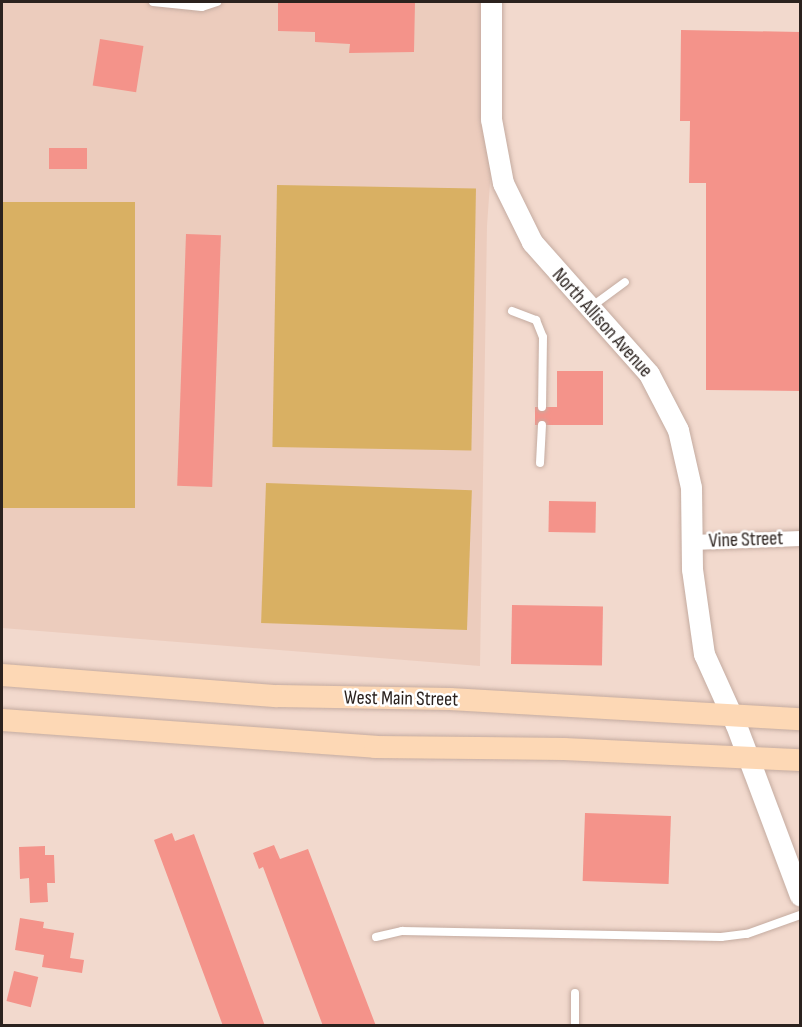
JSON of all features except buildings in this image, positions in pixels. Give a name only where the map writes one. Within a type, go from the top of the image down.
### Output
[{"type":"main road","name":"West Main Street","points":[[2,675],[276,696],[450,699],[732,717],[801,719]]},
{"type":"main road","points":[[2,720],[375,747],[564,749],[801,760]]},
{"type":"street","name":"North Allison Avenue","points":[[491,2],[491,119],[503,183],[532,242],[649,374],[675,421],[690,478],[699,633],[714,682],[732,717],[801,895]]},
{"type":"street","name":"Vine Street","points":[[692,542],[801,538]]},
{"type":"lane","points":[[155,2],[202,7],[217,2]]},
{"type":"lane","points":[[590,308],[625,282]]},
{"type":"lane","points":[[512,311],[536,320],[543,337],[542,407]]},
{"type":"lane","points":[[540,463],[542,425]]},
{"type":"lane","points":[[376,937],[402,931],[721,937],[747,934],[801,915]]},
{"type":"lane","points":[[575,993],[572,1017],[575,1026]]},
{"type":"shaded area","points":[[2,2],[491,2],[493,140],[487,226],[480,666],[2,628]]},
{"type":"shaded area","points":[[277,185],[476,188],[471,450],[272,447]]},
{"type":"shaded area","points":[[2,202],[135,202],[135,508],[2,508]]},
{"type":"shaded area","points":[[266,483],[472,490],[467,630],[261,623]]}]
